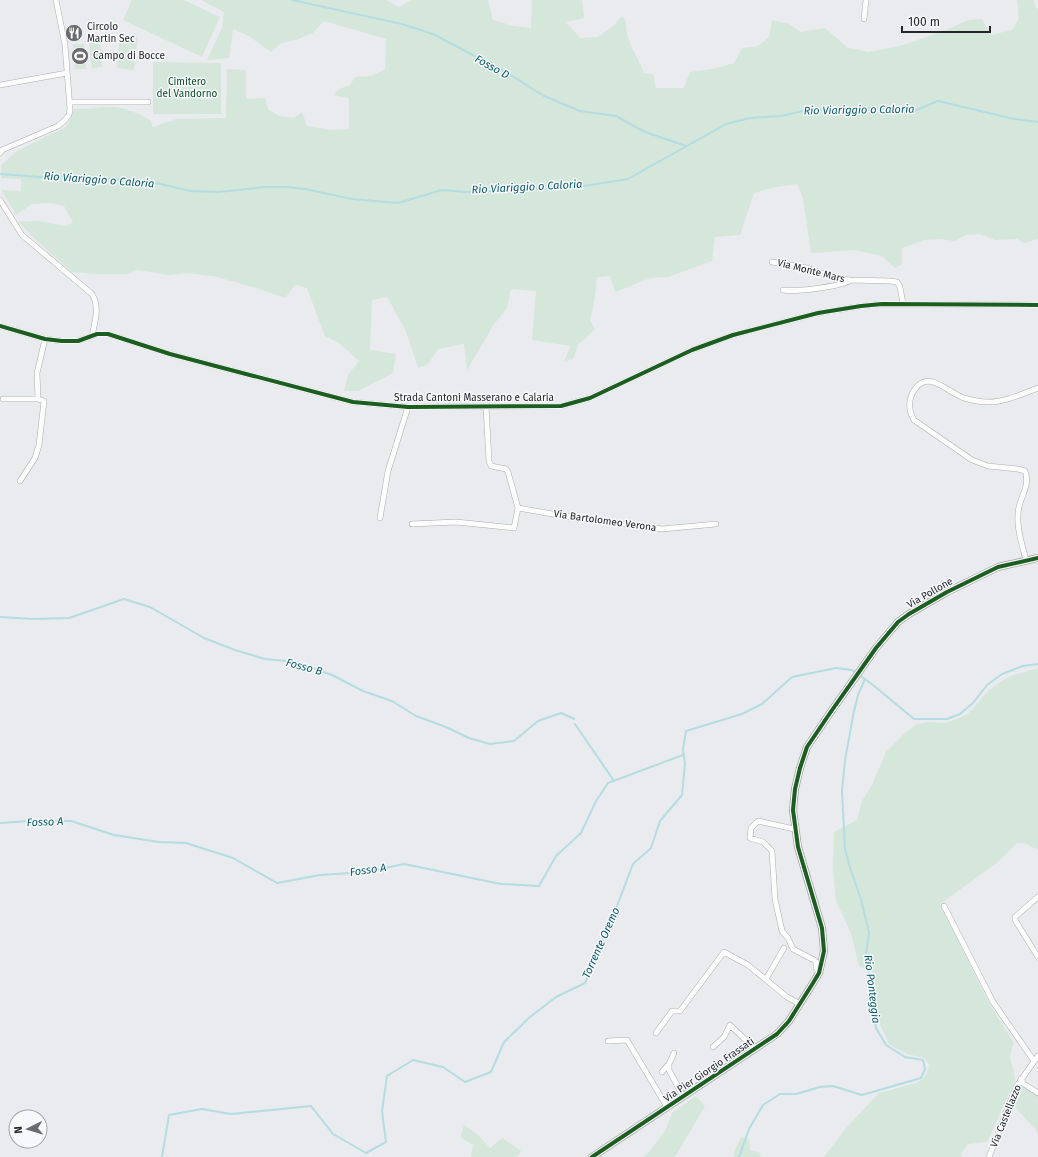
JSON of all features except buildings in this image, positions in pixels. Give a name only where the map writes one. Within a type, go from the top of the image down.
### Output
[{"type":"street","points":[[0,153],[2,150],[58,126],[69,115],[65,45],[56,0]]},
{"type":"street","points":[[864,19],[866,0]]},
{"type":"street","points":[[0,85],[67,73]]},
{"type":"street","points":[[69,102],[148,102]]},
{"type":"street","points":[[0,200],[22,235],[92,294],[97,301],[92,336]]},
{"type":"street","name":"Via Monte Mars","points":[[772,262],[807,268],[836,278],[897,282],[900,286],[903,304]]},
{"type":"street","name":"Via Monte Mars","points":[[782,290],[816,288],[844,283],[850,280]]},
{"type":"street","name":"Strada Cantoni Masserano e Calaria","points":[[0,326],[44,339],[78,341],[97,334],[108,334],[170,354],[353,402],[408,407],[561,406],[590,398],[692,350],[733,335],[818,313],[861,306],[903,304],[1038,305]]},
{"type":"street","points":[[38,399],[37,372],[44,339]]},
{"type":"street","points":[[1026,560],[1019,536],[1018,523],[1018,508],[1027,484],[1025,471],[988,466],[972,460],[914,420],[909,412],[909,403],[917,387],[926,381],[934,381],[964,398],[988,402],[1010,398],[1038,388]]},
{"type":"street","points":[[3,399],[38,399],[44,401],[39,445],[35,458],[20,481]]},
{"type":"street","points":[[412,524],[456,522],[514,528],[518,508],[508,472],[506,469],[491,466],[489,461],[486,406]]},
{"type":"street","points":[[380,518],[388,471],[408,407]]},
{"type":"street","name":"Via Bartolomeo Verona","points":[[518,508],[564,516],[662,529],[716,524]]},
{"type":"street","name":"Via Pollone","points":[[794,829],[793,810],[795,789],[807,747],[887,634],[898,622],[910,614],[947,592],[998,566],[1038,558]]},
{"type":"street","points":[[794,829],[758,821],[751,828],[750,838],[763,842],[772,852],[775,899],[782,931],[788,938],[793,949],[816,962],[818,975]]},
{"type":"street","name":"Via Pier Giorgio Frassati","points":[[592,1157],[777,1034],[789,1020],[818,975],[824,951],[822,928],[794,829]]},
{"type":"street","points":[[1038,897],[1015,918],[1015,920],[1038,957]]},
{"type":"street","points":[[944,906],[993,1002],[1036,1059]]},
{"type":"street","points":[[766,979],[784,948]]},
{"type":"street","points":[[656,1033],[672,1011],[680,1011],[724,952],[748,965],[787,997],[800,1004]]},
{"type":"street","points":[[713,1047],[724,1037],[730,1026],[755,1049]]},
{"type":"street","points":[[608,1041],[627,1040],[667,1107]]},
{"type":"street","points":[[669,1070],[669,1064],[674,1053]]},
{"type":"street","name":"Via Castellazzo","points":[[989,1157],[1016,1087],[1036,1059]]},
{"type":"street","points":[[662,1072],[667,1066],[684,1096]]},
{"type":"street","points":[[1021,1079],[1024,1084],[1038,1093]]},
{"type":"green space","points":[[132,0],[184,0],[220,17],[202,57],[123,20]]},
{"type":"green space","points":[[201,0],[386,0],[399,7],[412,0],[488,0],[493,20],[513,26],[531,28],[532,0],[582,0],[584,18],[566,22],[580,38],[598,37],[614,25],[622,16],[626,21],[627,35],[632,48],[644,73],[653,74],[656,88],[684,88],[690,72],[712,69],[734,63],[742,48],[758,46],[769,37],[772,20],[789,24],[801,32],[825,28],[848,48],[869,52],[903,45],[969,20],[982,19],[991,35],[1012,30],[1019,18],[1017,0],[1033,0],[1038,9],[1038,239],[1024,243],[1017,239],[995,240],[980,234],[966,235],[954,241],[941,239],[924,240],[902,248],[902,264],[895,268],[882,256],[856,250],[811,253],[803,198],[797,184],[776,187],[754,193],[740,235],[715,237],[712,261],[668,277],[650,278],[615,292],[610,276],[597,277],[595,299],[590,320],[595,329],[578,345],[573,359],[564,361],[571,346],[532,340],[536,291],[511,289],[507,308],[494,324],[467,370],[464,344],[438,349],[428,364],[418,368],[406,331],[387,297],[372,300],[370,350],[396,354],[393,373],[358,391],[344,391],[348,375],[359,361],[339,343],[325,336],[307,288],[295,285],[285,298],[213,276],[187,273],[168,275],[138,270],[126,274],[72,272],[37,241],[19,222],[38,221],[66,226],[73,222],[64,206],[51,203],[32,204],[16,215],[1,190],[21,191],[21,179],[1,178],[1,165],[17,151],[66,127],[74,109],[115,107],[124,109],[150,120],[153,127],[176,119],[226,118],[227,69],[246,70],[246,99],[265,98],[268,109],[279,116],[294,118],[302,112],[307,126],[332,130],[349,129],[349,98],[334,95],[339,89],[350,85],[355,77],[372,76],[385,69],[386,39],[324,21],[313,33],[296,40],[281,43],[271,52],[249,36],[233,29],[229,58],[207,60],[222,28],[224,12]]},
{"type":"green space","points":[[120,35],[138,37],[134,70],[117,68]]},
{"type":"green space","name":"Campo di Bocce","points":[[100,41],[102,67],[92,68],[89,42]]},
{"type":"green space","name":"Campo di Bocce","points":[[73,44],[84,44],[86,69],[75,69]]},
{"type":"green space","name":"Cimitero del Vandorno","points":[[153,62],[221,63],[221,114],[153,114]]},
{"type":"green space","points":[[1038,668],[1038,850],[1025,843],[1017,843],[998,862],[940,904],[991,1007],[1014,1043],[1011,1050],[1010,1059],[1014,1070],[1015,1081],[987,1142],[968,1144],[961,1153],[962,1157],[824,1157],[847,1127],[879,1093],[917,1083],[926,1076],[929,1065],[924,1058],[907,1054],[889,1044],[872,1007],[875,985],[874,973],[859,966],[851,933],[836,901],[833,868],[834,832],[857,820],[862,801],[872,785],[886,752],[907,731],[917,724],[927,722],[944,723],[957,719],[969,713],[989,690],[1008,677]]},
{"type":"green space","points":[[1022,1085],[1038,1095],[1038,1134],[1014,1106]]},
{"type":"green space","points":[[696,1096],[705,1106],[675,1157],[645,1157],[665,1131],[672,1113]]},
{"type":"green space","points":[[464,1125],[477,1134],[490,1148],[502,1138],[521,1151],[517,1157],[471,1157],[473,1145],[460,1137]]},
{"type":"green space","points":[[741,1137],[749,1139],[750,1150],[758,1152],[762,1157],[734,1157],[734,1152]]},
{"type":"waterway","name":"Fosso D","points":[[292,0],[402,24],[433,34],[509,74],[544,96],[580,111],[616,116],[645,132],[686,146]]},
{"type":"waterway","name":"Rio Viariggio o Caloria","points":[[0,174],[147,181],[191,191],[219,192],[264,187],[285,187],[305,189],[352,199],[398,203],[442,190],[465,192],[556,188],[584,186],[628,179],[726,124],[750,118],[781,116],[807,110],[870,108],[896,111],[914,111],[938,101],[1014,119],[1038,122]]},
{"type":"waterway","name":"Fosso B","points":[[0,617],[34,619],[69,618],[124,599],[150,607],[204,638],[235,650],[265,659],[296,662],[332,675],[363,691],[392,701],[416,716],[446,727],[469,738],[490,744],[514,741],[538,721],[561,713],[574,719]]},
{"type":"waterway","name":"Torrente Oremo","points":[[162,1157],[169,1115],[202,1109],[231,1114],[311,1106],[333,1134],[366,1153],[386,1142],[382,1111],[387,1076],[413,1060],[443,1067],[465,1082],[491,1072],[504,1042],[530,1017],[556,997],[585,983],[602,945],[633,864],[651,848],[660,821],[682,795],[685,764],[683,749],[686,731],[742,714],[762,704],[792,677],[836,668],[852,670],[873,685],[914,719],[947,719],[960,714],[973,703],[987,685],[1002,674],[1023,666],[1038,664]]},
{"type":"waterway","name":"Rio Ponteggia","points":[[739,1157],[749,1129],[763,1105],[780,1094],[796,1094],[820,1087],[833,1086],[862,1095],[921,1078],[925,1069],[923,1060],[905,1057],[886,1045],[876,1028],[866,954],[869,933],[861,899],[845,849],[842,791],[845,760],[854,711],[858,695],[865,679]]},
{"type":"waterway","name":"Fosso B","points":[[575,724],[614,781]]},
{"type":"waterway","name":"Fosso A","points":[[0,823],[71,821],[114,835],[159,842],[186,843],[233,858],[277,883],[320,875],[366,872],[404,864],[501,884],[539,886],[556,856],[581,833],[596,801],[608,783],[683,755]]},
{"type":"cycle path","points":[[0,326],[45,339],[62,341],[78,341],[97,334],[108,334],[170,354],[353,402],[408,407],[561,406],[590,398],[692,350],[733,335],[818,313],[882,304],[1038,305]]},
{"type":"cycle path","points":[[592,1157],[777,1034],[789,1021],[819,973],[824,951],[822,928],[798,847],[793,810],[795,789],[807,747],[876,648],[898,622],[947,592],[998,567],[1038,558]]},
{"type":"place","name":"Circolo Martin Sec","points":[[74,33]]},
{"type":"place","name":"Campo di Bocce","points":[[80,56]]}]
